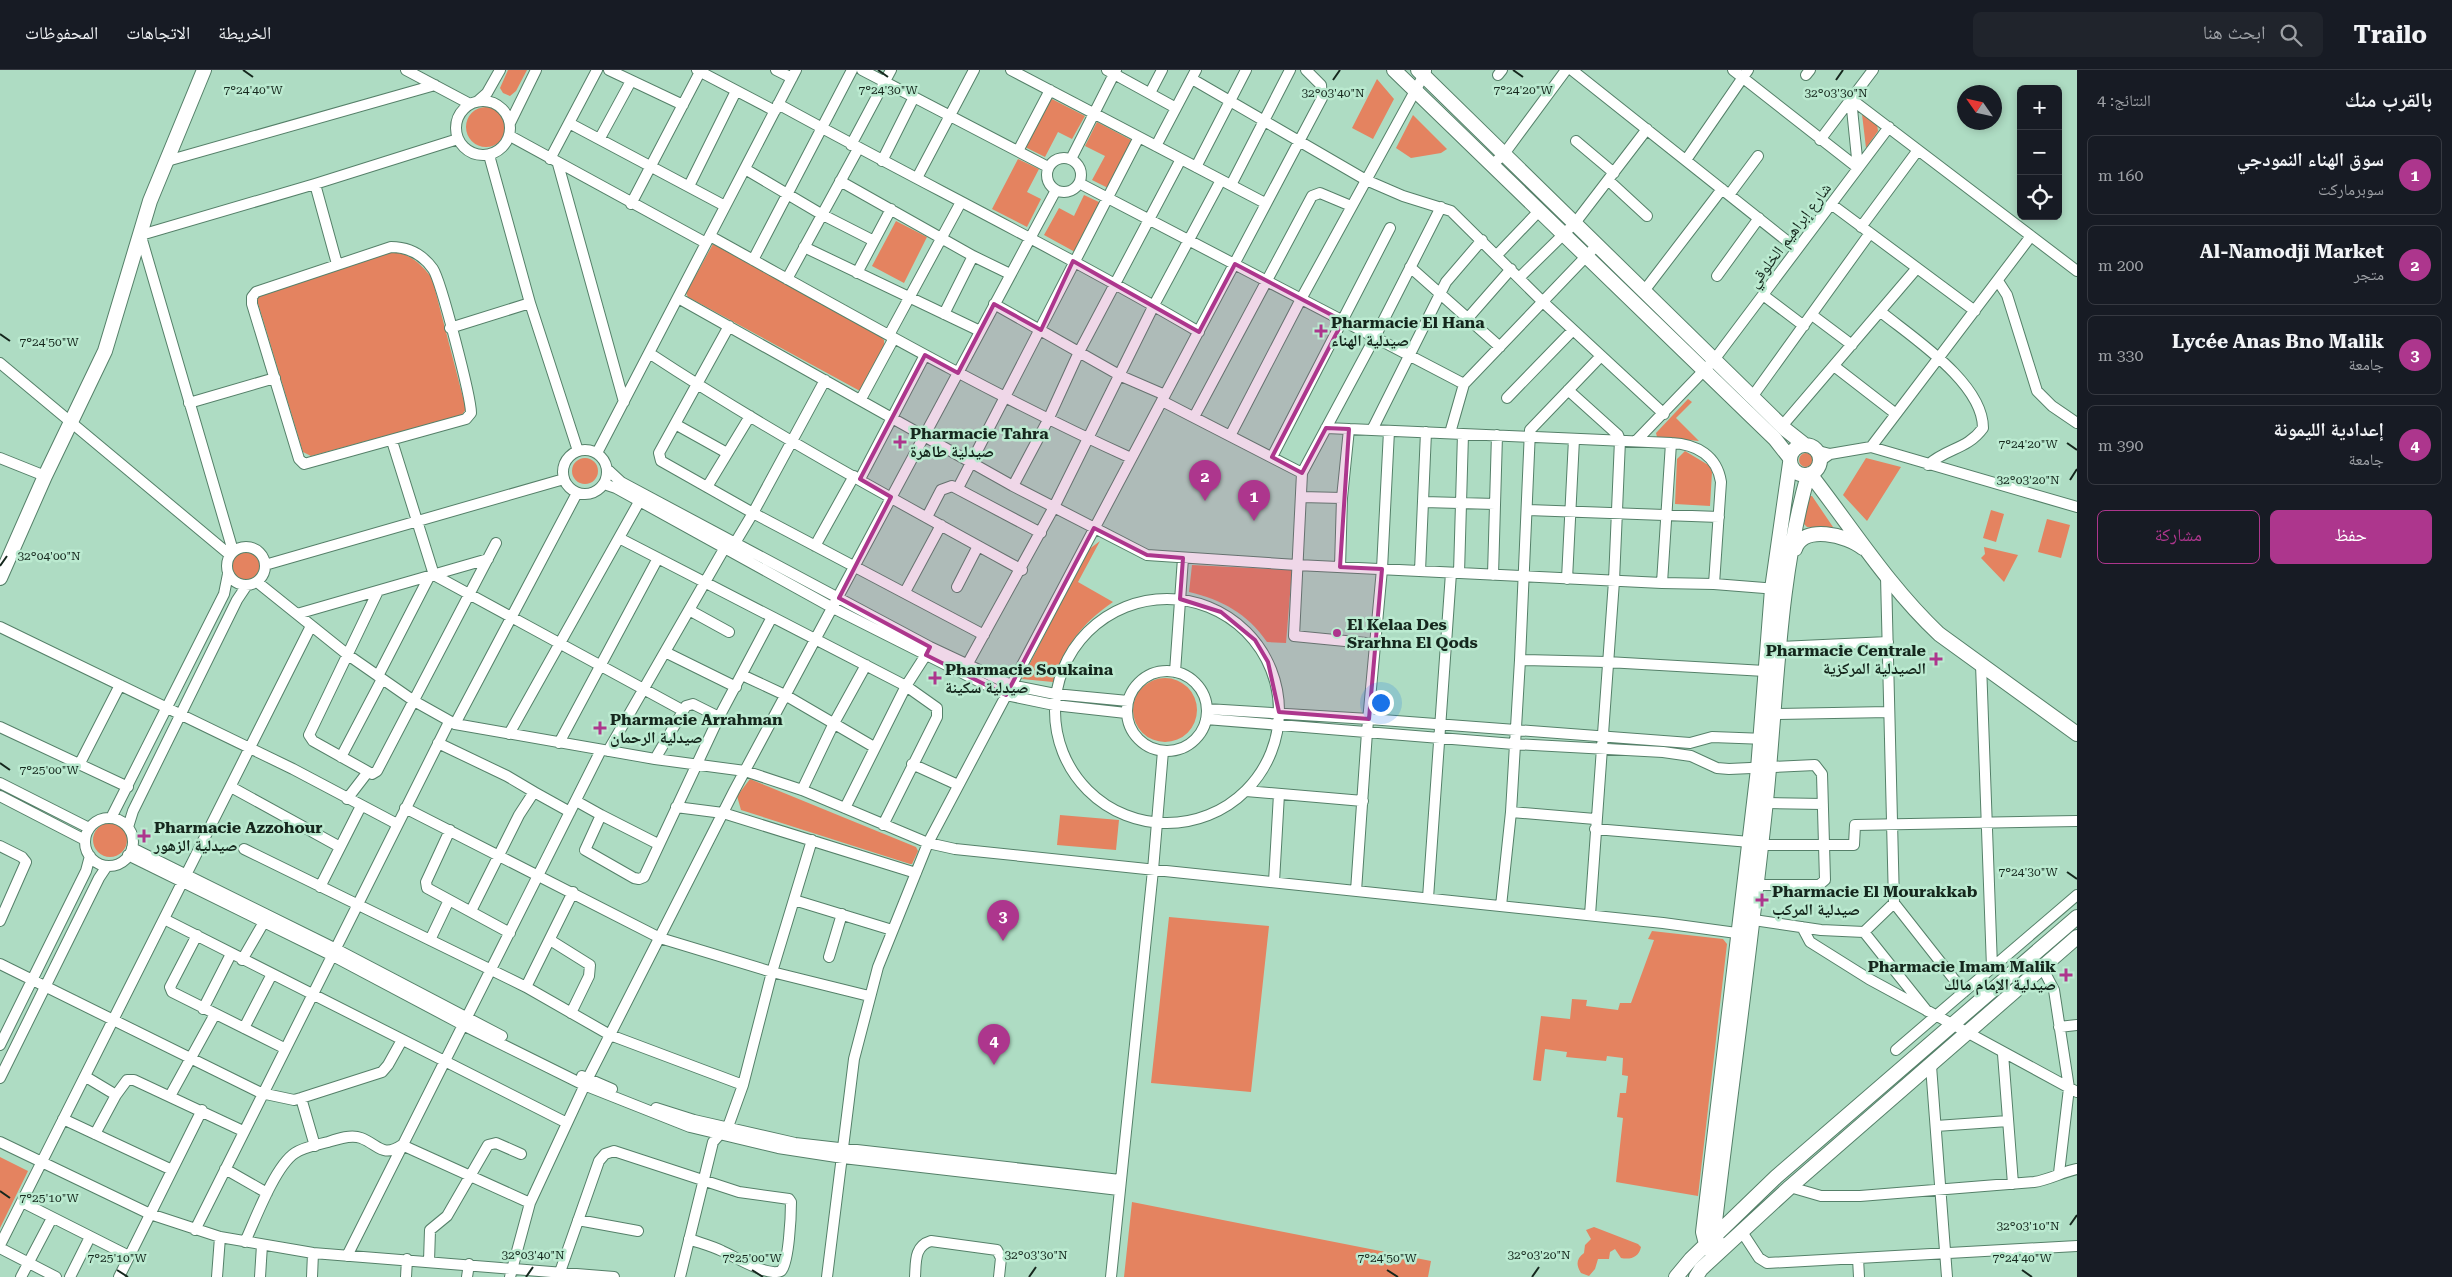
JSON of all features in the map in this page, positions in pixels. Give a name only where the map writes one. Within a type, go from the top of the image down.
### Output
[{"type":"main road","points":[[0,578],[45,476],[92,381],[111,336],[150,201],[204,70]]},
{"type":"main road","points":[[1394,70],[1586,256],[1710,366],[1752,398],[1805,445],[1818,463],[1833,504],[1886,576],[1926,621],[2077,734]]},
{"type":"main road","points":[[1423,72],[1644,291],[1776,439],[1799,474],[1818,463]]},
{"type":"main road","points":[[1719,1253],[1703,1232],[1704,1222],[1746,919],[1764,768],[1766,739],[1765,671],[1779,589],[1790,460],[1797,448],[1805,445]]},
{"type":"main road","points":[[1790,567],[1802,496],[1818,463]]},
{"type":"main road","points":[[1766,739],[1775,714],[1780,647],[1779,589],[1790,567],[1797,544],[1800,539],[1810,534],[1853,541],[1868,553]]},
{"type":"main road","points":[[1746,919],[1755,884],[1755,843],[1766,803],[1764,768]]},
{"type":"main road","points":[[1678,1274],[1710,1240],[1776,1177],[2077,916]]},
{"type":"main road","points":[[1710,1240],[1744,934]]},
{"type":"main road","points":[[1696,1277],[1790,1187],[2077,937]]},
{"type":"main road","points":[[1678,1274],[1695,1248],[1704,1222]]},
{"type":"street","points":[[406,70],[474,102],[486,100],[506,111],[510,122],[510,136],[500,150],[489,155],[480,156],[463,147],[458,139],[457,119],[474,102],[487,93],[500,70]]},
{"type":"street","points":[[510,122],[536,70]]},
{"type":"street","points":[[597,70],[569,123],[554,162],[624,402]]},
{"type":"street","points":[[609,70],[626,76],[683,105]]},
{"type":"street","points":[[631,204],[683,105],[699,70],[736,91],[822,128],[854,147],[1030,237],[1199,332]]},
{"type":"street","points":[[597,453],[794,74],[776,70]]},
{"type":"street","points":[[753,260],[852,70]]},
{"type":"street","points":[[862,70],[1048,167]]},
{"type":"street","points":[[787,279],[840,181],[891,70]]},
{"type":"street","points":[[917,178],[974,70]]},
{"type":"street","points":[[1011,70],[1024,73],[1050,90],[1266,204]]},
{"type":"street","points":[[1150,93],[1162,70]]},
{"type":"street","points":[[1196,167],[1246,70]]},
{"type":"street","points":[[1230,185],[1290,70]]},
{"type":"street","points":[[827,1277],[854,1059],[869,996],[892,930],[928,843],[1322,98],[1321,84],[1306,70]]},
{"type":"street","points":[[1492,165],[1504,154],[1566,70]]},
{"type":"street","points":[[1572,70],[1797,249]]},
{"type":"street","points":[[1733,70],[1746,74],[1820,140],[1858,168]]},
{"type":"street","points":[[1820,140],[1872,70]]},
{"type":"street","points":[[1071,159],[1112,71],[1176,108]]},
{"type":"street","points":[[1230,436],[1301,299],[1415,91],[1423,72]]},
{"type":"street","points":[[1156,146],[1194,74],[1231,100],[1366,180],[1403,196],[1451,211],[1543,302],[1664,414]]},
{"type":"street","points":[[1686,160],[1746,74]]},
{"type":"street","points":[[600,138],[626,76]]},
{"type":"street","points":[[167,161],[435,85]]},
{"type":"street","points":[[1018,151],[1050,90]]},
{"type":"street","points":[[689,186],[736,91]]},
{"type":"street","points":[[882,160],[914,97]]},
{"type":"street","points":[[1851,99],[2077,271]]},
{"type":"street","points":[[1851,99],[1858,168]]},
{"type":"street","points":[[569,123],[652,165],[725,206]]},
{"type":"street","name":"شارع إبراهيم الخلوقي","points":[[1636,441],[1710,366],[1889,127]]},
{"type":"street","points":[[1519,278],[1575,223],[1647,129]]},
{"type":"street","points":[[510,136],[631,204],[753,260],[958,374],[1006,396],[1048,420],[1131,458]]},
{"type":"street","points":[[958,488],[1041,330],[1073,261],[1106,197],[1139,137]]},
{"type":"street","points":[[111,818],[224,594],[228,574],[227,568],[232,553],[140,234],[315,184],[458,139]]},
{"type":"street","points":[[1576,141],[1647,216]]},
{"type":"street","points":[[1752,398],[1812,315],[1918,150]]},
{"type":"street","points":[[489,155],[530,303],[578,451]]},
{"type":"street","points":[[1644,291],[1725,192],[1758,156]]},
{"type":"street","points":[[1060,158],[1071,159],[1075,162],[1080,172],[1078,183],[1071,190],[1056,190],[1048,182],[1048,167],[1060,158]]},
{"type":"street","points":[[1013,486],[1048,420],[1079,352],[1181,159]]},
{"type":"street","points":[[745,169],[821,214],[874,241]]},
{"type":"street","points":[[967,665],[1022,570],[1121,376],[1154,306],[1220,180]]},
{"type":"street","points":[[840,181],[973,256],[1010,274]]},
{"type":"street","points":[[1078,183],[1464,384]]},
{"type":"street","points":[[315,184],[337,264]]},
{"type":"street","points":[[511,1273],[530,1203],[586,1082],[785,695],[839,598],[854,566],[1056,190]]},
{"type":"street","points":[[1194,417],[1312,196],[1320,193],[1351,206]]},
{"type":"street","points":[[861,399],[910,298],[962,202]]},
{"type":"street","points":[[1831,204],[1975,311]]},
{"type":"street","points":[[1376,644],[1294,636],[1302,473],[1375,337],[1441,207]]},
{"type":"street","points":[[857,273],[891,209]]},
{"type":"street","points":[[1497,255],[1539,211]]},
{"type":"street","points":[[1717,276],[1759,218]]},
{"type":"street","points":[[1272,457],[1390,228]]},
{"type":"street","points":[[1871,447],[2031,236]]},
{"type":"street","points":[[1372,430],[1440,294],[1454,270],[1482,240]]},
{"type":"street","points":[[1450,433],[1464,384],[1597,245]]},
{"type":"street","points":[[391,247],[405,248],[414,251],[435,273],[471,413],[466,418],[392,441],[304,464],[300,459],[252,304],[254,293],[337,264],[391,247]]},
{"type":"street","points":[[804,247],[980,331]]},
{"type":"street","points":[[944,314],[973,256]]},
{"type":"street","points":[[1410,267],[1500,347]]},
{"type":"street","points":[[1782,426],[1881,312],[1916,268]]},
{"type":"street","points":[[1468,318],[1511,269]]},
{"type":"street","points":[[1998,281],[2007,296],[2037,391],[2052,406],[2077,422]]},
{"type":"street","points":[[1763,295],[1804,326]]},
{"type":"street","points":[[678,298],[1013,486],[1147,555],[1297,565],[1662,584],[1714,584],[1779,589]]},
{"type":"street","points":[[450,328],[530,303]]},
{"type":"street","points":[[994,304],[1121,376],[1164,398],[1194,417],[1302,473]]},
{"type":"street","points":[[1881,312],[1939,358],[1961,380],[1979,410],[1983,428],[1968,444],[1935,458],[1928,465]]},
{"type":"street","points":[[1812,315],[1852,345]]},
{"type":"street","points":[[729,326],[659,453],[659,458],[753,513],[984,635]]},
{"type":"street","points":[[1507,398],[1573,330]]},
{"type":"street","points":[[649,353],[697,385],[791,440],[1022,570]]},
{"type":"street","points":[[815,546],[894,418],[925,355]]},
{"type":"street","points":[[1502,906],[1511,812],[1525,577],[1530,430],[1601,356]]},
{"type":"street","points":[[0,363],[232,553]]},
{"type":"street","points":[[1834,366],[1896,414]]},
{"type":"street","points":[[188,403],[275,378]]},
{"type":"street","points":[[348,1256],[570,812],[604,751],[644,689],[724,549],[735,543],[753,513],[825,380]]},
{"type":"street","points":[[1568,390],[1618,435],[1620,440],[1614,581],[1595,818],[1590,915]]},
{"type":"street","points":[[707,487],[750,416]]},
{"type":"street","points":[[675,424],[728,453]]},
{"type":"street","points":[[1326,428],[1620,440],[1692,446],[1716,464],[1721,482],[1714,584]]},
{"type":"street","points":[[1340,567],[1342,498],[1349,429]]},
{"type":"street","points":[[1356,891],[1367,732],[1382,569],[1389,431]]},
{"type":"street","points":[[1420,571],[1426,432]]},
{"type":"street","points":[[1428,898],[1440,724],[1461,503],[1463,434]]},
{"type":"street","points":[[1493,575],[1497,435]]},
{"type":"street","points":[[1567,579],[1572,512],[1574,438]]},
{"type":"street","points":[[341,756],[431,576],[392,441]]},
{"type":"street","points":[[1662,584],[1671,443]]},
{"type":"street","points":[[1818,463],[1871,447],[2077,507]]},
{"type":"street","points":[[607,469],[604,484],[592,493],[577,493],[569,487],[564,479],[563,472],[567,459],[578,451],[584,450],[597,453],[604,460],[607,469],[621,482],[839,598],[928,651],[967,665],[1008,690],[1128,701]]},
{"type":"street","points":[[0,458],[45,476]]},
{"type":"street","points":[[265,565],[564,479]]},
{"type":"street","points":[[604,484],[616,488],[833,608],[1008,690],[1054,705],[1126,713]]},
{"type":"street","points":[[927,517],[941,490],[948,486],[958,488],[1041,533]]},
{"type":"street","points":[[195,1230],[261,1093],[335,952],[438,743],[452,723],[577,493]]},
{"type":"street","points":[[1301,497],[1342,498]]},
{"type":"street","points":[[509,734],[639,502]]},
{"type":"street","points":[[1424,502],[1495,504]]},
{"type":"street","points":[[1528,510],[1719,517]]},
{"type":"street","points":[[905,592],[941,526]]},
{"type":"street","points":[[619,538],[906,686],[937,708],[937,717],[883,825]]},
{"type":"street","points":[[378,591],[309,735],[313,741],[367,773],[372,774],[377,770],[496,543]]},
{"type":"street","points":[[957,587],[978,546]]},
{"type":"street","points":[[128,827],[133,811],[237,600],[252,583],[261,577],[265,565],[261,554],[251,547],[239,548],[232,553]]},
{"type":"street","points":[[559,743],[658,558]]},
{"type":"street","points":[[1175,672],[1183,558]]},
{"type":"street","points":[[297,614],[488,559]]},
{"type":"street","points":[[228,574],[236,582],[252,583],[297,614],[380,678],[452,723],[604,751],[745,771],[802,790],[928,843],[955,849],[1590,915],[1744,934]]},
{"type":"street","points":[[431,576],[511,616],[682,710]]},
{"type":"street","points":[[1886,576],[1894,903],[1964,992]]},
{"type":"street","points":[[1180,599],[1201,604],[1221,612],[1255,640],[1268,662],[1277,686],[1280,712],[1279,724],[1273,749],[1266,764],[1246,791],[1220,811],[1189,822],[1156,824],[1128,817],[1102,804],[1081,785],[1065,761],[1056,734],[1055,694],[1066,661],[1086,633],[1113,612],[1146,600],[1180,599]]},
{"type":"street","points":[[689,610],[729,632]]},
{"type":"street","points":[[601,815],[585,850],[634,878],[644,877],[718,717],[736,687],[772,617]]},
{"type":"street","points":[[0,1244],[115,1020],[312,626]]},
{"type":"street","points":[[0,627],[251,749],[397,824]]},
{"type":"street","points":[[1780,647],[1888,642]]},
{"type":"street","points":[[845,808],[906,686],[928,651]]},
{"type":"street","points":[[665,652],[736,687]]},
{"type":"street","points":[[1520,660],[1607,662],[1765,671]]},
{"type":"street","points":[[1982,664],[1992,968],[2001,982]]},
{"type":"street","points":[[802,790],[834,723],[866,665]]},
{"type":"street","points":[[1160,672],[1175,672],[1191,679],[1202,692],[1207,714],[1201,732],[1191,744],[1178,750],[1163,752],[1149,748],[1137,739],[1130,727],[1126,713],[1128,701],[1134,687],[1146,677],[1160,672]]},
{"type":"street","points":[[742,675],[785,695],[874,747]]},
{"type":"street","points":[[79,765],[120,686]]},
{"type":"street","points":[[655,759],[686,706],[693,704],[718,717]]},
{"type":"street","points":[[1207,714],[1280,712],[1515,729],[1663,752],[1697,759],[1717,768],[1764,768],[1812,764],[1819,767],[1822,774],[1824,804],[1826,875],[1823,883],[1820,885],[1755,884]]},
{"type":"street","points":[[1775,714],[1889,712]]},
{"type":"street","points":[[1207,714],[1279,724],[1514,744],[1601,742],[1690,743],[1712,737],[1766,739]]},
{"type":"street","points":[[0,727],[128,787]]},
{"type":"street","points":[[1697,759],[1699,740]]},
{"type":"street","points":[[438,743],[507,776],[570,812]]},
{"type":"street","points":[[1111,1277],[1153,870],[1163,752]]},
{"type":"street","points":[[912,764],[958,785]]},
{"type":"street","points":[[347,799],[367,773]]},
{"type":"street","points":[[0,783],[90,828]]},
{"type":"street","points":[[231,787],[340,847]]},
{"type":"street","points":[[1246,791],[1363,801]]},
{"type":"street","points":[[471,911],[519,815],[534,792]]},
{"type":"street","points":[[1274,882],[1279,794]]},
{"type":"street","points":[[0,796],[85,840]]},
{"type":"street","points":[[576,801],[658,844]]},
{"type":"street","points":[[1766,803],[1824,804]]},
{"type":"street","points":[[320,887],[361,806]]},
{"type":"street","points":[[676,807],[723,813],[916,873]]},
{"type":"street","points":[[405,808],[539,874],[660,938],[772,972],[869,996]]},
{"type":"street","points":[[1511,812],[1595,818]]},
{"type":"street","points":[[0,1078],[99,878],[108,866],[123,861],[130,852],[131,833],[128,827],[123,822],[111,818],[103,819],[90,828],[85,840],[90,856],[95,861],[108,866]]},
{"type":"street","points":[[1595,830],[1755,843],[1825,846],[1854,845],[1855,825],[2077,821]]},
{"type":"street","points":[[450,830],[425,885],[430,891],[510,933]]},
{"type":"street","points":[[680,1277],[713,1142],[717,1135],[727,1127],[743,1085],[772,972],[812,840]]},
{"type":"street","points":[[0,846],[22,857],[26,862],[0,921]]},
{"type":"street","points":[[244,849],[526,987],[610,1035],[743,1085]]},
{"type":"street","points":[[130,852],[335,952],[586,1082],[657,1115],[717,1135],[778,1148],[1120,1185]]},
{"type":"street","points":[[0,1045],[86,871],[90,856]]},
{"type":"street","points":[[185,879],[264,922],[335,952]]},
{"type":"street","points":[[526,987],[573,892]]},
{"type":"street","points":[[1896,1050],[1932,1015],[1964,992],[2077,895]]},
{"type":"street","points":[[430,940],[448,900]]},
{"type":"street","points":[[794,900],[892,930]]},
{"type":"street","points":[[1746,919],[1821,930],[1864,932],[1894,903]]},
{"type":"street","points":[[829,957],[842,914]]},
{"type":"street","points":[[164,919],[567,1123]]},
{"type":"street","points":[[242,960],[264,922]]},
{"type":"street","points":[[1802,927],[1810,942],[1932,1015],[2073,1090]]},
{"type":"street","points":[[1864,932],[1932,1015]]},
{"type":"street","points":[[197,935],[170,986],[175,995],[284,1048]]},
{"type":"street","points":[[550,940],[590,965],[589,976],[571,1013]]},
{"type":"street","points":[[203,1009],[231,954]]},
{"type":"street","points":[[0,964],[261,1093],[294,1100],[382,1072],[402,1040]]},
{"type":"street","points":[[2042,967],[2054,990],[2059,1027],[2073,1090],[2059,1173]]},
{"type":"street","points":[[244,1028],[272,974]]},
{"type":"street","points":[[170,1096],[214,1014]]},
{"type":"street","points":[[2059,1027],[2077,1025]]},
{"type":"street","points":[[2003,1054],[2013,1184]]},
{"type":"street","points":[[1931,1066],[1947,1277]]},
{"type":"street","points":[[86,1077],[116,1094]]},
{"type":"street","points":[[95,1134],[123,1083],[130,1079],[202,1110],[243,1131]]},
{"type":"street","points":[[586,1082],[657,1108],[778,1140],[843,1154]]},
{"type":"street","points":[[302,1098],[315,1146]]},
{"type":"street","points":[[119,1277],[202,1110]]},
{"type":"street","points":[[63,1119],[172,1170]]},
{"type":"street","points":[[1936,1126],[2008,1121]]},
{"type":"street","points":[[245,1242],[267,1193],[289,1158],[300,1151],[351,1136],[362,1138],[386,1151],[393,1151],[402,1145]]},
{"type":"street","points":[[0,1142],[150,1214],[220,1237],[313,1253],[469,1264],[511,1273],[560,1272],[614,1277]]},
{"type":"street","points":[[428,1261],[430,1230],[447,1216],[488,1145],[492,1142],[520,1154]]},
{"type":"street","points":[[402,1145],[530,1203]]},
{"type":"street","points":[[560,1272],[599,1161],[609,1151],[614,1150],[739,1192],[790,1200],[785,1265],[777,1274],[768,1275],[760,1273],[721,1250],[689,1239]]},
{"type":"street","points":[[225,1169],[267,1193]]},
{"type":"street","points":[[1790,1187],[1821,1196],[1940,1191],[2045,1181],[2059,1173],[2077,1169]]},
{"type":"street","points":[[22,1202],[129,1256]]},
{"type":"street","points":[[21,1277],[52,1218]]},
{"type":"street","points":[[578,1220],[638,1231]]},
{"type":"street","points":[[1742,1232],[1759,1258],[1767,1263],[2077,1246]]},
{"type":"street","points":[[70,1277],[90,1237]]},
{"type":"street","points":[[217,1277],[220,1237]]},
{"type":"street","points":[[914,1277],[918,1249],[924,1243],[931,1241],[996,1250],[1001,1258],[999,1277]]},
{"type":"street","points":[[260,1277],[262,1245]]},
{"type":"street","points":[[0,1248],[56,1277]]},
{"type":"street","points":[[312,1277],[313,1253]]},
{"type":"street","points":[[1858,1258],[1859,1277]]},
{"type":"street","points":[[406,1277],[407,1259]]},
{"type":"street","points":[[467,1277],[469,1264]]},
{"type":"highlighted area","points":[[1073,261],[1199,332],[1235,264],[1343,321],[1272,457],[1302,473],[1326,428],[1349,429],[1340,567],[1382,569],[1369,719],[1279,712],[1268,662],[1255,640],[1221,612],[1180,599],[1183,558],[1147,555],[1094,528],[1006,695],[926,655],[930,647],[839,598],[891,497],[860,479],[925,355],[958,373],[994,304],[1041,330]]},
{"type":"shaded area","points":[[508,70],[527,70],[516,91],[510,96],[503,93],[500,88]]},
{"type":"shaded area","points":[[1377,79],[1394,99],[1373,139],[1352,128]]},
{"type":"shaded area","points":[[1050,98],[1085,116],[1072,139],[1058,132],[1045,157],[1025,147]]},
{"type":"shaded area","points":[[486,107],[500,113],[506,127],[500,141],[486,147],[472,141],[466,127],[472,113]]},
{"type":"shaded area","points":[[1862,114],[1877,124],[1878,131],[1866,148]]},
{"type":"shaded area","points":[[1413,115],[1447,149],[1441,153],[1411,158],[1396,148]]},
{"type":"shaded area","points":[[1097,122],[1133,141],[1108,188],[1092,180],[1105,156],[1085,146]]},
{"type":"shaded area","points":[[1018,159],[1039,169],[1027,192],[1041,199],[1027,227],[992,209]]},
{"type":"shaded area","points":[[1084,195],[1101,203],[1075,252],[1044,235],[1059,208],[1074,216]]},
{"type":"shaded area","points":[[896,221],[927,237],[904,283],[872,266]]},
{"type":"shaded area","points":[[713,244],[879,334],[884,340],[884,346],[860,391],[688,297],[686,293]]},
{"type":"shaded area","points":[[383,251],[399,253],[411,258],[432,278],[466,409],[462,415],[311,456],[303,452],[257,300],[260,293]]},
{"type":"shaded area","points":[[1688,399],[1692,402],[1676,418],[1699,441],[1657,437],[1656,433]]},
{"type":"shaded area","points":[[1685,451],[1710,466],[1712,472],[1710,506],[1675,504],[1677,459]]},
{"type":"shaded area","points":[[1803,453],[1809,453],[1813,460],[1809,467],[1803,467],[1799,463],[1799,457]]},
{"type":"shaded area","points":[[585,458],[594,462],[598,471],[594,480],[585,484],[576,480],[572,471],[576,462]]},
{"type":"shaded area","points":[[1866,458],[1901,467],[1867,521],[1843,495]]},
{"type":"shaded area","points":[[1809,496],[1812,496],[1833,527],[1831,529],[1807,527],[1804,524]]},
{"type":"shaded area","points":[[1991,510],[2004,514],[1996,542],[1983,538]]},
{"type":"shaded area","points":[[2047,519],[2070,525],[2061,558],[2038,552]]},
{"type":"shaded area","points":[[1100,541],[1078,582],[1113,602],[1092,619],[1075,637],[1063,657],[1053,682],[1022,679],[1088,550]]},
{"type":"shaded area","points":[[1984,547],[2018,555],[2004,582],[1981,558],[1985,554]]},
{"type":"shaded area","points":[[246,548],[253,549],[258,553],[262,558],[262,572],[258,577],[253,581],[246,582],[239,581],[234,577],[230,572],[229,565],[230,558],[234,553],[239,549]]},
{"type":"shaded area","points":[[1192,565],[1292,570],[1286,643],[1267,642],[1251,623],[1233,609],[1212,599],[1189,592]]},
{"type":"shaded area","points":[[1165,678],[1183,684],[1191,692],[1197,710],[1191,728],[1183,736],[1165,742],[1147,736],[1139,728],[1133,710],[1139,692],[1147,684]]},
{"type":"shaded area","points":[[750,779],[916,847],[918,851],[912,864],[741,810],[737,796]]},
{"type":"shaded area","points":[[1060,815],[1119,820],[1116,850],[1057,845]]},
{"type":"shaded area","points":[[110,823],[122,828],[127,840],[122,852],[110,857],[98,852],[93,840],[98,828]]},
{"type":"shaded area","points":[[1169,917],[1269,926],[1251,1092],[1151,1083]]},
{"type":"shaded area","points":[[1652,931],[1723,939],[1727,944],[1698,1196],[1616,1182],[1623,1118],[1617,1117],[1620,1093],[1626,1093],[1628,1076],[1622,1075],[1623,1058],[1607,1056],[1606,1061],[1566,1057],[1567,1052],[1545,1049],[1541,1081],[1533,1080],[1541,1016],[1570,1019],[1572,999],[1587,1000],[1586,1006],[1618,1010],[1620,1003],[1631,1003],[1654,940],[1648,939]]},
{"type":"shaded area","points":[[0,1157],[28,1171],[0,1228]]},
{"type":"shaded area","points":[[1132,1202],[1431,1261],[1428,1277],[1124,1277]]},
{"type":"shaded area","points":[[1594,1227],[1638,1244],[1641,1247],[1640,1250],[1634,1257],[1625,1259],[1621,1258],[1615,1249],[1610,1252],[1609,1259],[1598,1259],[1595,1269],[1589,1276],[1581,1273],[1578,1267],[1578,1260],[1584,1253],[1585,1245],[1591,1239],[1586,1230]]},
{"type":"place","name":"Pharmacie El Hana صيدلية الهناء","points":[[1321,331]]},
{"type":"place","name":"Pharmacie Tahra صيدلية طاهرة","points":[[900,442]]},
{"type":"place","name":"Al-Namodji Market","points":[[1205,501]]},
{"type":"place","name":"سوق الهناء النمودجي","points":[[1254,521]]},
{"type":"place","name":"El Kelaa Des Srarhna El Qods","points":[[1337,633]]},
{"type":"place","name":"Pharmacie Centrale الصيدلية المركزية","points":[[1936,659]]},
{"type":"place","name":"Pharmacie Soukaina صيدلية سكينة","points":[[935,678]]},
{"type":"place","name":"Pharmacie Arrahman صيدلية الرحمان","points":[[600,728]]},
{"type":"place","name":"Pharmacie Azzohour صيدلية الزهور","points":[[144,836]]},
{"type":"place","name":"Pharmacie El Mourakkab صيدلية المركب","points":[[1762,900]]},
{"type":"place","name":"Lycée Anas Bno Malik","points":[[1003,941]]},
{"type":"place","name":"Pharmacie Imam Malik صيدلية الإمام مالك","points":[[2066,975]]},
{"type":"place","name":"إعدادية الليمونة","points":[[994,1065]]}]
